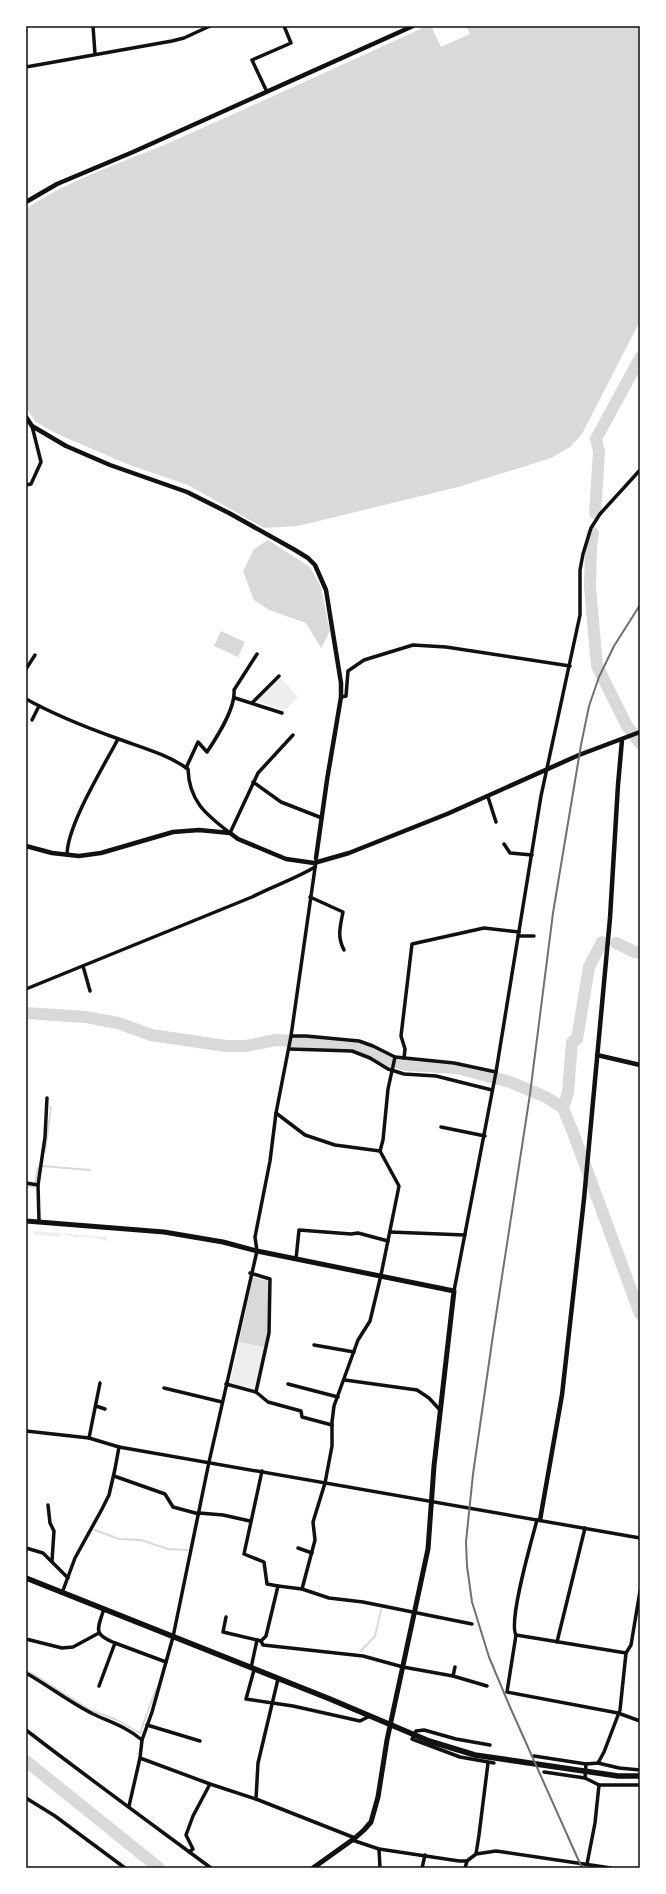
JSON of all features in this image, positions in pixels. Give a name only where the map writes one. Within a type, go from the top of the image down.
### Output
[{"type":"main road","points":[[26,1221],[164,1232],[223,1242],[257,1251],[454,1291],[440,1410],[428,1549],[413,1614],[375,1810],[371,1822],[354,1839],[313,1868]]},
{"type":"main road","points":[[26,1578],[370,1716],[413,1735],[475,1755],[618,1776],[640,1776]]},
{"type":"street","points":[[93,26],[96,54]]},
{"type":"street","points":[[26,67],[184,38],[210,26]]},
{"type":"street","points":[[267,92],[252,60],[291,43],[284,26]]},
{"type":"street","points":[[26,202],[57,184],[413,26]]},
{"type":"street","points":[[26,417],[32,426],[41,462],[31,484],[26,485]]},
{"type":"street","points":[[32,426],[66,446],[110,465],[194,496],[229,513],[308,558],[315,565],[326,590],[340,677],[341,697],[315,862],[291,1036],[276,1113],[270,1161],[255,1237],[257,1251],[250,1274],[222,1402],[173,1637],[142,1740],[140,1758],[129,1806]]},
{"type":"street","points":[[454,1291],[485,1136],[541,796],[580,614],[580,570],[583,554],[591,528],[600,514],[640,470]]},
{"type":"street","points":[[341,697],[346,696],[348,671],[364,660],[413,645],[446,647],[570,666]]},
{"type":"street","points":[[186,768],[198,742],[207,752],[219,734],[234,698],[234,690],[257,654]]},
{"type":"street","points":[[26,669],[35,655]]},
{"type":"street","points":[[252,703],[278,676]]},
{"type":"street","points":[[234,698],[282,713]]},
{"type":"street","points":[[26,699],[79,724],[148,749],[188,769],[191,790],[204,812],[238,839],[296,862],[315,862],[367,846],[488,797],[579,755],[640,732]]},
{"type":"street","points":[[32,720],[39,706]]},
{"type":"street","points":[[230,833],[258,773],[293,735]]},
{"type":"street","points":[[67,854],[67,844],[85,800],[118,739]]},
{"type":"street","points":[[622,740],[610,918],[584,1199],[562,1395],[539,1520],[518,1602],[514,1631],[516,1635],[507,1692],[618,1713],[640,1721]]},
{"type":"street","points":[[253,782],[281,802],[322,818]]},
{"type":"street","points":[[488,797],[496,822]]},
{"type":"street","points":[[26,842],[26,846],[52,853],[79,856],[101,853],[160,835],[179,831],[199,830],[230,833]]},
{"type":"street","points":[[504,844],[510,853],[532,855]]},
{"type":"street","points":[[26,989],[252,897],[284,881],[301,875],[315,862]]},
{"type":"street","points":[[310,897],[343,912],[339,933],[340,942],[344,950]]},
{"type":"street","points":[[404,1058],[405,1049],[401,1036],[412,944],[484,928],[534,936]]},
{"type":"street","points":[[83,966],[90,991]]},
{"type":"street","points":[[291,1036],[359,1041],[373,1046],[395,1059],[404,1058],[454,1063],[496,1072]]},
{"type":"street","points":[[289,1049],[352,1052],[370,1058],[392,1070],[404,1074],[436,1076],[492,1090]]},
{"type":"street","points":[[597,1055],[640,1065]]},
{"type":"street","points":[[302,1589],[316,1540],[313,1522],[325,1483],[332,1446],[334,1406],[345,1380],[358,1340],[370,1321],[381,1276],[399,1186],[380,1152],[383,1140],[388,1089],[395,1059]]},
{"type":"street","points":[[39,1221],[38,1185],[45,1137],[47,1098]]},
{"type":"street","points":[[276,1113],[305,1135],[335,1145],[380,1152]]},
{"type":"street","points":[[441,1127],[485,1136]]},
{"type":"street","points":[[26,1183],[38,1185]]},
{"type":"street","points":[[296,1259],[299,1230],[351,1234],[358,1233],[388,1241]]},
{"type":"street","points":[[390,1232],[465,1235]]},
{"type":"street","points":[[250,1274],[270,1279],[269,1333],[256,1392]]},
{"type":"street","points":[[314,1345],[354,1352]]},
{"type":"street","points":[[345,1380],[417,1390],[429,1398],[440,1410]]},
{"type":"street","points":[[89,1438],[100,1383]]},
{"type":"street","points":[[226,1384],[256,1392],[268,1402],[301,1411],[302,1417],[332,1425]]},
{"type":"street","points":[[288,1384],[338,1396]]},
{"type":"street","points":[[164,1388],[222,1402]]},
{"type":"street","points":[[96,1406],[105,1409]]},
{"type":"street","points":[[26,1431],[89,1438],[119,1447],[640,1538]]},
{"type":"street","points":[[62,1593],[75,1558],[102,1509],[114,1476],[119,1447]]},
{"type":"street","points":[[262,1471],[244,1554],[264,1562],[267,1584],[302,1589],[329,1598],[363,1602],[413,1614],[472,1624]]},
{"type":"street","points":[[114,1476],[165,1494],[173,1507],[199,1514],[223,1515],[250,1521]]},
{"type":"street","points":[[48,1505],[50,1523],[54,1531],[52,1561]]},
{"type":"street","points":[[557,1642],[585,1528]]},
{"type":"street","points":[[26,1548],[43,1553],[68,1578]]},
{"type":"street","points":[[298,1548],[312,1553]]},
{"type":"street","points":[[278,1586],[266,1636],[259,1641],[246,1699],[360,1721],[370,1716]]},
{"type":"street","points":[[598,1763],[604,1752],[618,1713],[626,1653],[631,1645],[640,1591]]},
{"type":"street","points":[[104,1609],[98,1627],[102,1638],[166,1662]]},
{"type":"street","points":[[226,1616],[223,1632],[259,1641],[263,1645],[363,1656],[403,1667],[453,1676],[487,1686]]},
{"type":"street","points":[[26,1638],[62,1648],[73,1647],[99,1633]]},
{"type":"street","points":[[516,1635],[626,1653]]},
{"type":"street","points":[[99,1686],[115,1644]]},
{"type":"street","points":[[453,1676],[455,1667]]},
{"type":"street","points":[[26,1673],[92,1714],[120,1725],[142,1740]]},
{"type":"street","points":[[256,1799],[258,1762],[278,1679]]},
{"type":"street","points":[[147,1725],[200,1741]]},
{"type":"street","points":[[26,1730],[210,1868]]},
{"type":"street","points":[[490,1745],[456,1739],[424,1730],[416,1731],[412,1739],[460,1757],[494,1763]]},
{"type":"street","points":[[190,1738],[192,1732]]},
{"type":"street","points":[[534,1756],[586,1764],[598,1763],[619,1768],[640,1770]]},
{"type":"street","points":[[140,1758],[256,1799],[379,1849],[467,1861]]},
{"type":"street","points":[[476,1854],[488,1762]]},
{"type":"street","points":[[585,1778],[586,1764]]},
{"type":"street","points":[[544,1772],[585,1778],[599,1785],[640,1785]]},
{"type":"street","points":[[189,1852],[193,1849],[186,1835],[193,1816],[210,1784]]},
{"type":"street","points":[[587,1864],[599,1785]]},
{"type":"street","points":[[26,1798],[55,1816],[126,1868]]},
{"type":"street","points":[[379,1849],[380,1868]]},
{"type":"street","points":[[465,1868],[467,1861],[476,1854],[496,1851],[567,1863],[587,1864],[611,1868]]},
{"type":"street","points":[[422,1868],[425,1855]]},
{"type":"shaded area","points":[[427,26],[431,26],[441,47],[470,34],[466,26],[640,26],[640,321],[582,434],[570,447],[551,458],[458,487],[298,526],[264,528],[188,485],[127,464],[55,433],[36,422],[26,408],[26,209],[43,198],[78,180],[171,142]]},
{"type":"shaded area","points":[[268,540],[310,567],[321,587],[330,631],[321,648],[306,623],[269,610],[254,600],[243,571],[254,549]]},
{"type":"shaded area","points":[[221,631],[245,642],[238,657],[214,646]]},
{"type":"shaded area","points":[[280,677],[298,697],[285,710],[256,701]]},
{"type":"shaded area","points":[[34,1231],[107,1237],[106,1243],[105,1240],[80,1236],[79,1238],[60,1234],[60,1237],[33,1234]]},
{"type":"shaded area","points":[[253,1277],[269,1281],[267,1333],[264,1347],[239,1342]]},
{"type":"shaded area","points":[[239,1342],[264,1347],[255,1389],[230,1383]]},
{"type":"waterway","points":[[595,513],[599,452],[596,439],[640,358]]},
{"type":"waterway","points":[[593,533],[591,545],[590,587],[597,666],[627,726],[640,743]]},
{"type":"waterway","points":[[563,1108],[568,1092],[572,1042],[577,1039],[589,967],[602,942]]},
{"type":"waterway","points":[[616,943],[635,952],[640,952]]},
{"type":"waterway","points":[[26,1013],[86,1017],[118,1023],[151,1035],[226,1046],[246,1046],[275,1040],[342,1044],[362,1048],[386,1060],[406,1065],[457,1068],[510,1082],[546,1097],[563,1108],[640,1314]]},
{"type":"waterway","points":[[45,1152],[51,1107]]},
{"type":"waterway","points":[[42,1166],[90,1170]]},
{"type":"waterway","points":[[26,1186],[34,1187],[38,1168]]},
{"type":"waterway","points":[[95,1530],[119,1539],[141,1540],[168,1549],[187,1550]]},
{"type":"waterway","points":[[361,1651],[375,1636],[381,1610]]},
{"type":"waterway","points":[[26,1671],[90,1710],[115,1719],[140,1733],[156,1689]]},
{"type":"waterway","points":[[26,1761],[159,1868]]},
{"type":"railway","points":[[582,1868],[489,1657],[472,1602],[467,1566],[466,1542],[473,1474],[530,1094],[553,913],[581,745],[589,706],[599,677],[614,646],[640,605]]}]
